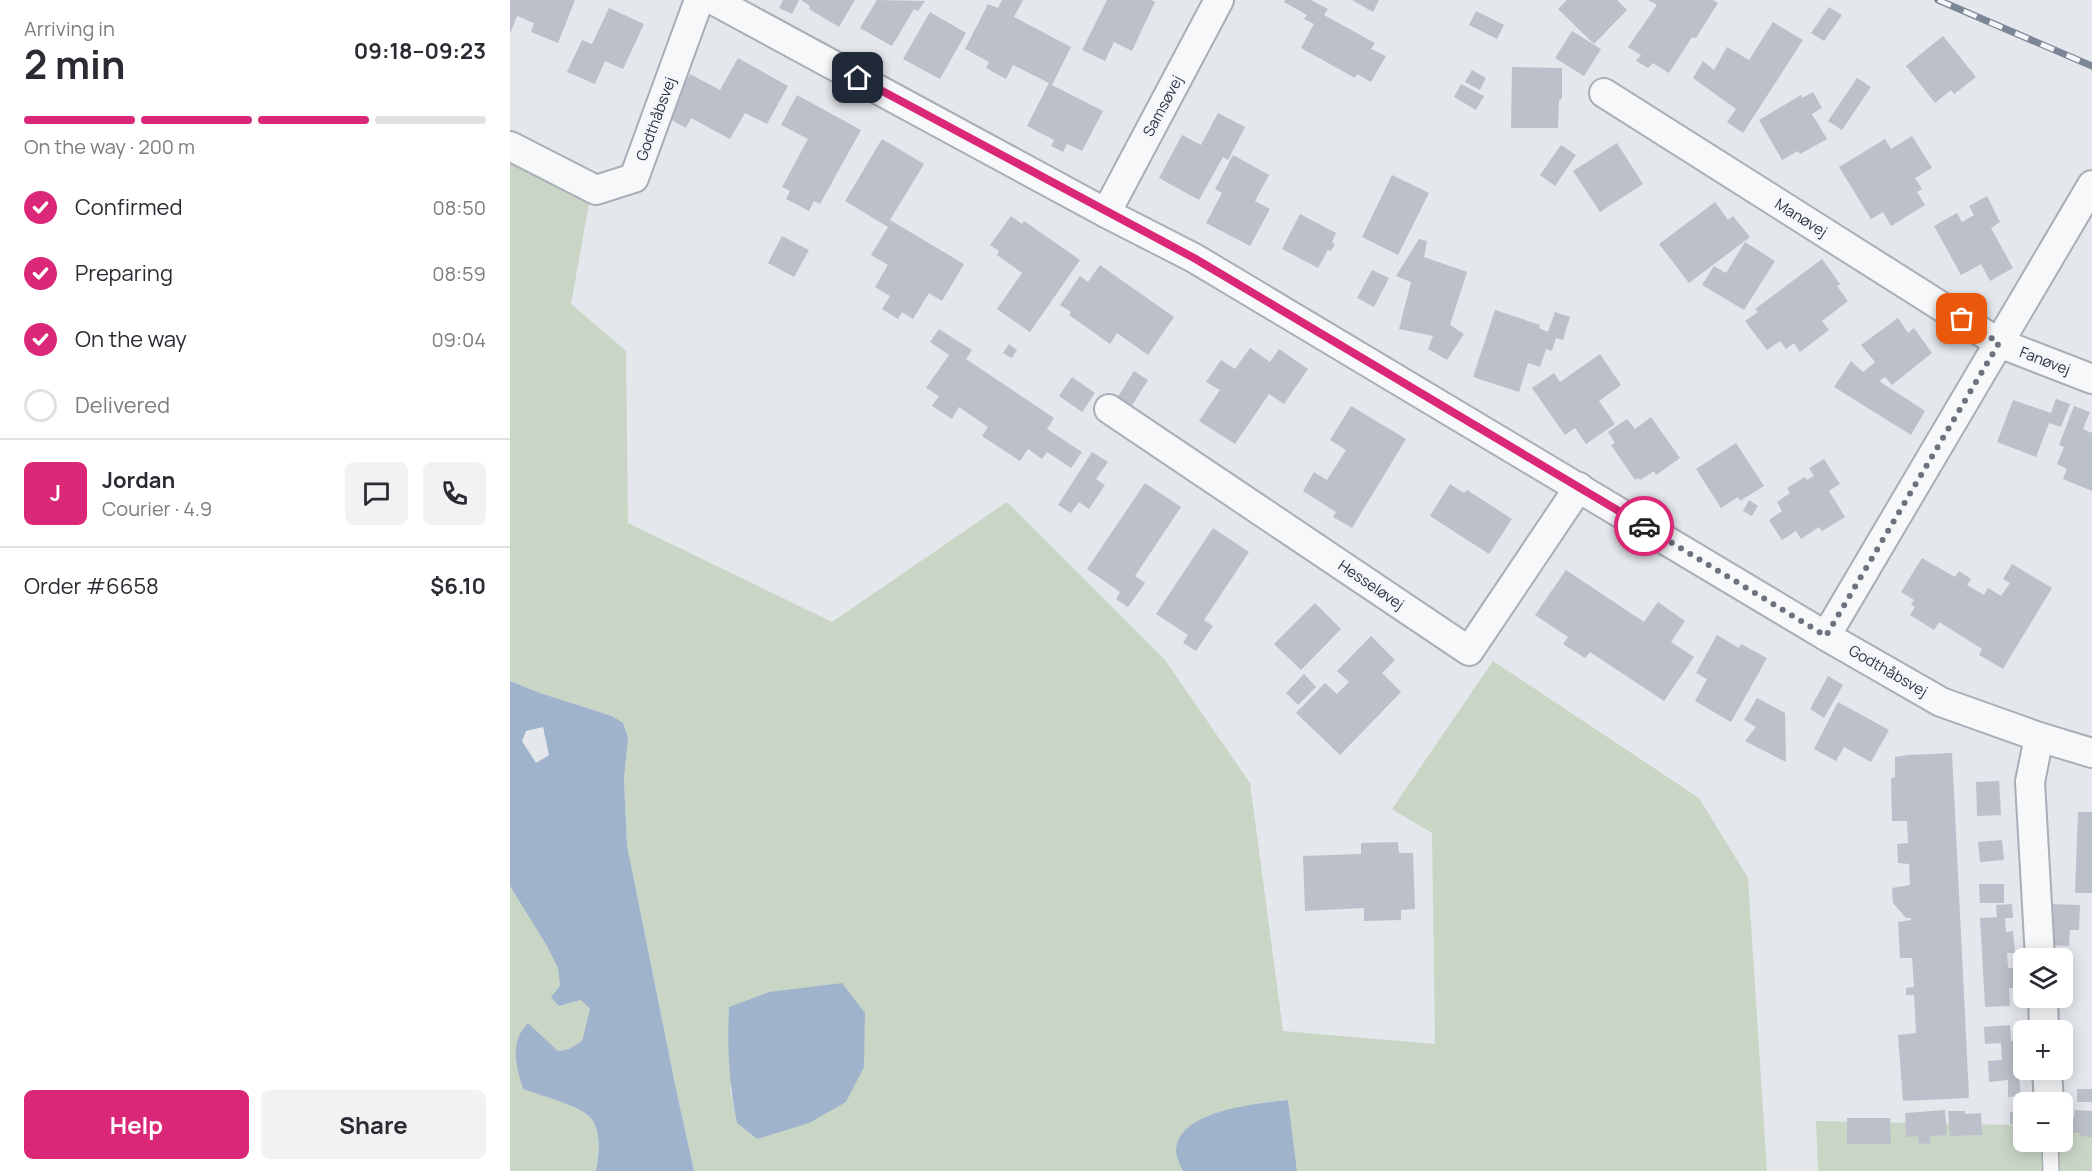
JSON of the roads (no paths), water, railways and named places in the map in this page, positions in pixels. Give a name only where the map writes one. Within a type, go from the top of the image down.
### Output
[{"type":"street","name":"Godthåbsvej","points":[[510,146],[596,190],[634,178],[699,0]]},
{"type":"street","name":"Godthåbsvej","points":[[713,0],[1106,213],[1194,258],[1826,636],[1941,702],[2039,737],[2092,753]]},
{"type":"street","name":"Samsøvej","points":[[1106,213],[1219,0]]},
{"type":"street","name":"Manøvej","points":[[1604,93],[1999,343]]},
{"type":"street","points":[[1826,636],[2092,185]]},
{"type":"street","name":"Fanøvej","points":[[1999,343],[2092,378]]},
{"type":"street","name":"Hesseløvej","points":[[1108,409],[1469,651],[1579,488]]},
{"type":"street","points":[[2039,737],[2030,782],[2039,948]]},
{"type":"lane","points":[[2050,1152],[2050,1171]]},
{"type":"water","points":[[510,681],[612,716],[623,723],[628,738],[624,779],[627,845],[694,1171],[596,1171],[598,1140],[595,1124],[591,1118],[572,1106],[523,1089],[516,1061],[516,1045],[522,1030],[528,1023],[558,1051],[569,1049],[582,1041],[590,1009],[581,1000],[559,1006],[551,997],[560,986],[558,968],[510,886]],"holes":[[[543,727],[549,755],[536,763],[522,741],[526,731]]]},
{"type":"water","points":[[842,983],[865,1013],[864,1067],[846,1102],[809,1123],[757,1139],[737,1123],[729,1065],[729,1007],[769,992]]},
{"type":"water","points":[[1288,1100],[1297,1171],[1183,1171],[1176,1148],[1183,1132],[1194,1123],[1225,1110]]},
{"type":"railway","points":[[1938,0],[2092,66]]}]
